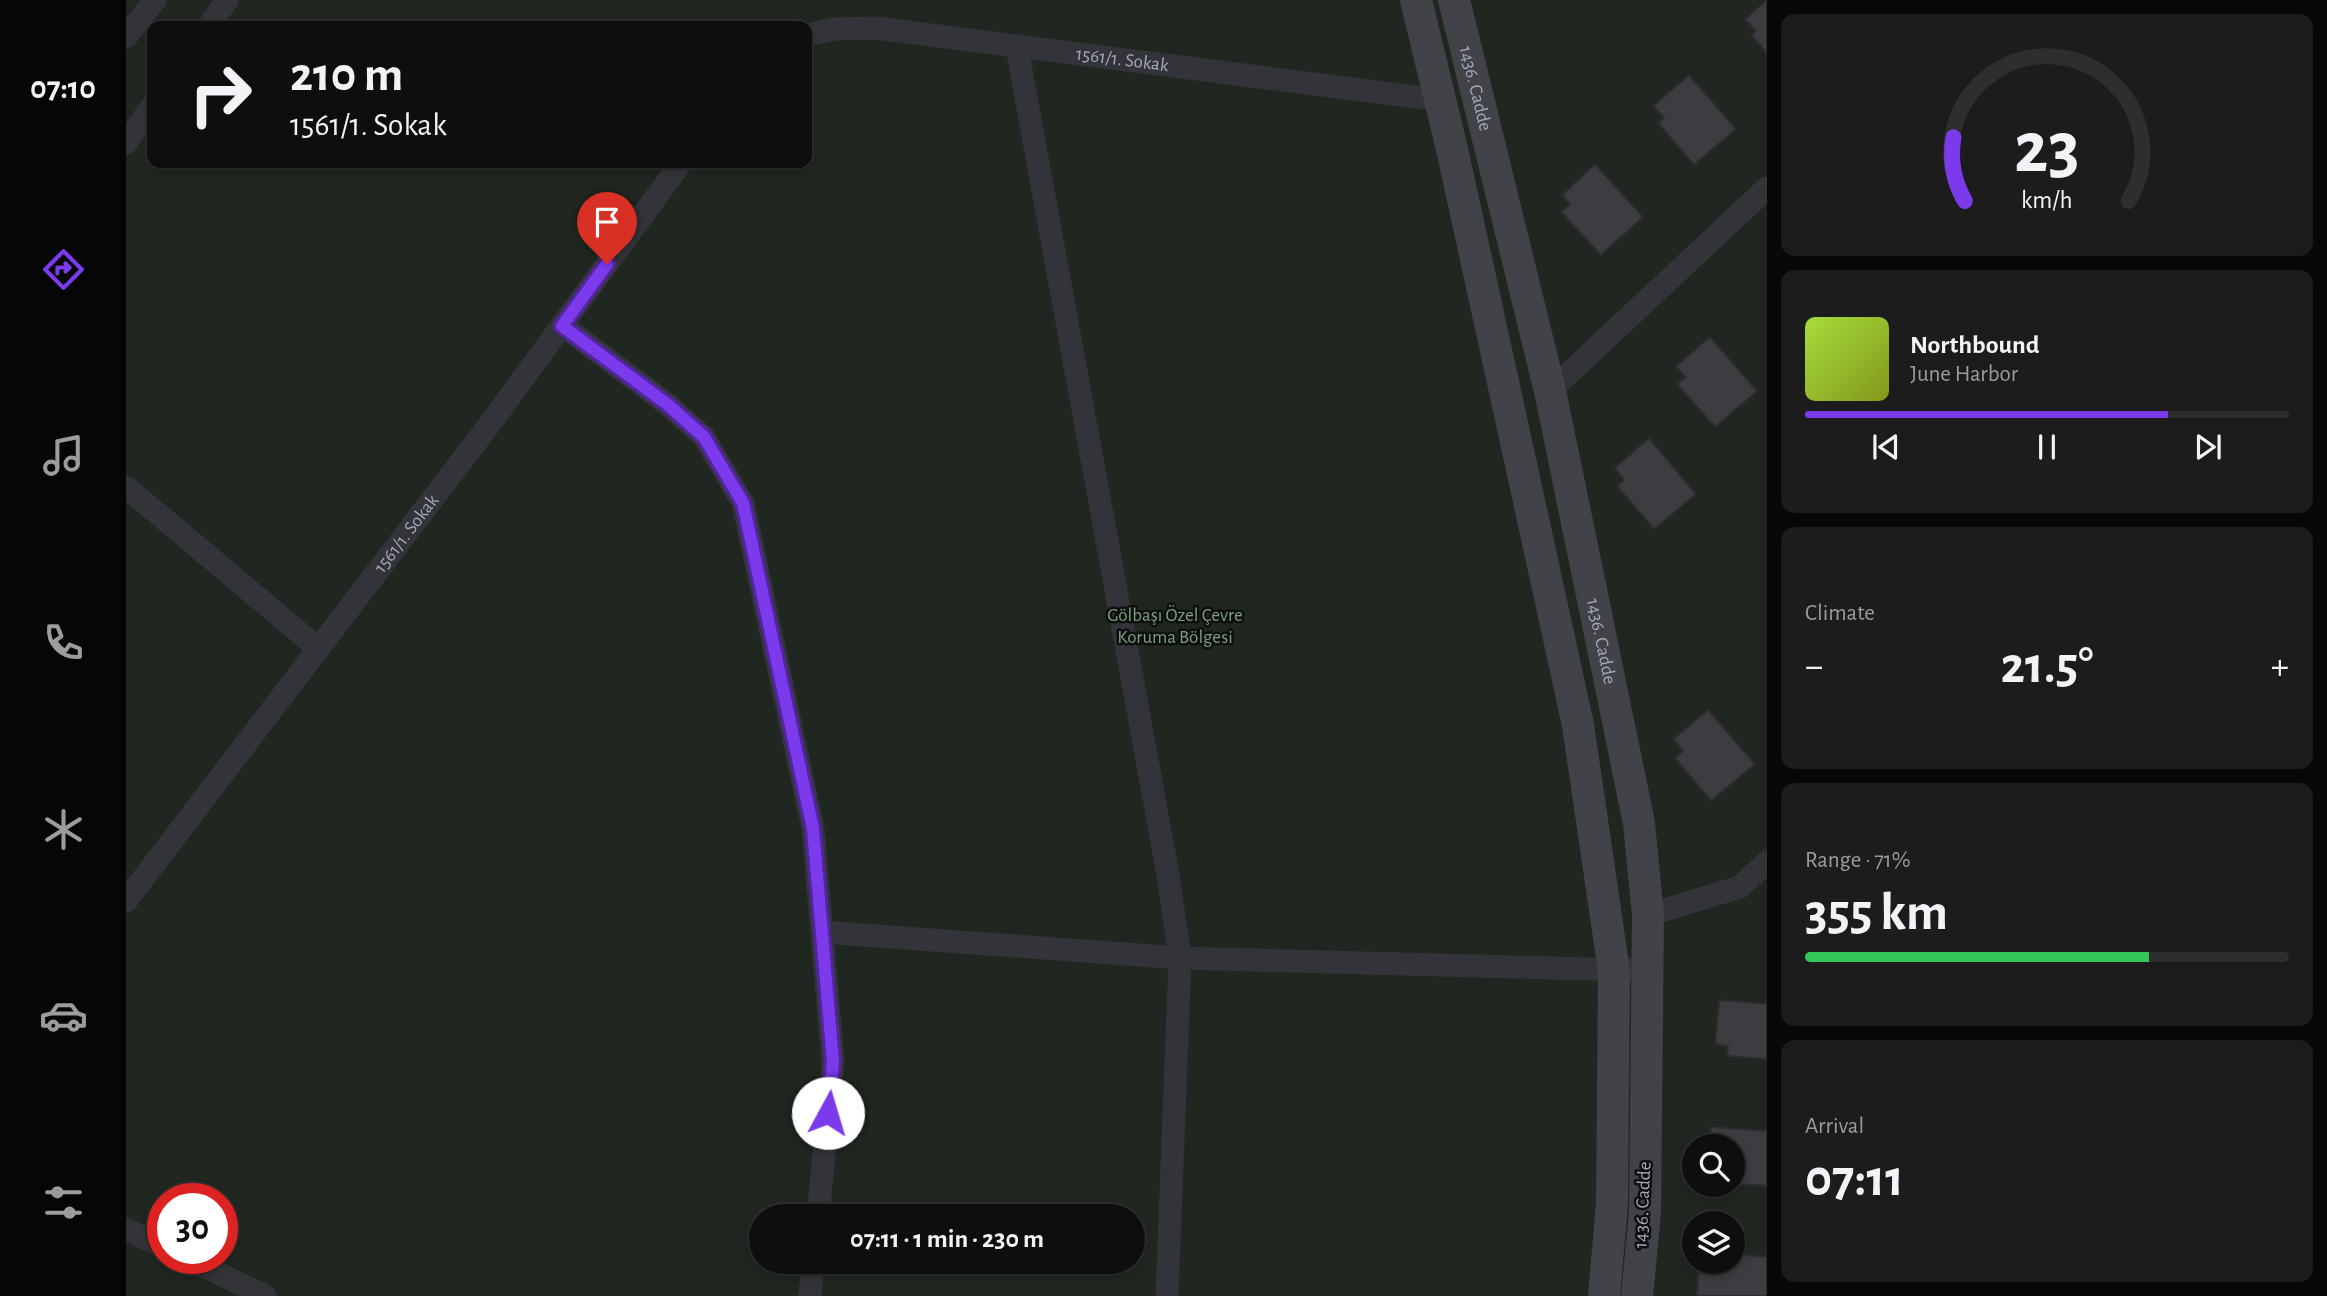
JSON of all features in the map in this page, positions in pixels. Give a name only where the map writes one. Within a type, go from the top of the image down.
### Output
[{"type":"street","points":[[126,37],[155,0]]},
{"type":"street","points":[[213,21],[228,0]]},
{"type":"street","name":"1436. Cadde","points":[[1416,0],[1578,725],[1614,971],[1612,1204],[1604,1296]]},
{"type":"street","name":"1436. Cadde","points":[[1454,0],[1550,391],[1639,823],[1648,915],[1645,1213],[1637,1296]]},
{"type":"street","name":"1561/1. Sokak","points":[[812,34],[834,29],[876,27],[1440,100]]},
{"type":"street","points":[[1019,46],[1018,59],[1168,875],[1180,958],[1167,1296]]},
{"type":"street","points":[[126,143],[147,113]]},
{"type":"street","name":"1561/1. Sokak","points":[[126,901],[562,326],[677,168]]},
{"type":"street","points":[[1550,391],[1767,188]]},
{"type":"street","points":[[562,326],[667,404],[704,437],[743,503],[813,829],[833,1062],[819,1204]]},
{"type":"street","points":[[126,487],[318,649]]},
{"type":"street","points":[[1648,915],[1740,887],[1767,862]]},
{"type":"street","points":[[822,932],[1180,958],[1614,971],[1647,969]]},
{"type":"street","points":[[126,1229],[147,1239]]},
{"type":"street","points":[[220,1274],[265,1296]]},
{"type":"street","points":[[810,1296],[812,1274]]},
{"type":"green space","name":"Gölbaşı Özel Çevre Koruma Bölgesi","points":[[126,0],[1767,0],[1767,1296],[126,1296]]},
{"type":"building","points":[[1767,0],[1767,53],[1751,35],[1756,31],[1745,19]]},
{"type":"building","points":[[1689,75],[1736,129],[1694,165],[1658,123],[1664,118],[1653,106]]},
{"type":"building","points":[[1595,164],[1643,217],[1601,255],[1561,212],[1570,204],[1562,195]]},
{"type":"building","points":[[1710,337],[1757,391],[1715,427],[1677,384],[1686,377],[1676,366]]},
{"type":"building","points":[[1649,438],[1696,494],[1654,529],[1617,486],[1624,480],[1615,468]]},
{"type":"building","points":[[1708,710],[1755,764],[1711,801],[1675,758],[1683,751],[1673,739]]},
{"type":"building","points":[[1719,1000],[1767,1004],[1767,1059],[1727,1056],[1728,1046],[1715,1044]]},
{"type":"building","points":[[1711,1127],[1767,1131],[1767,1186],[1745,1185],[1745,1134],[1710,1134]]},
{"type":"building","points":[[1745,1255],[1767,1257],[1767,1296],[1697,1296],[1698,1274],[1745,1274]]},
{"type":"route","points":[[607,264],[562,326],[667,404],[704,437],[743,503],[813,829],[833,1062],[828,1113]]}]
